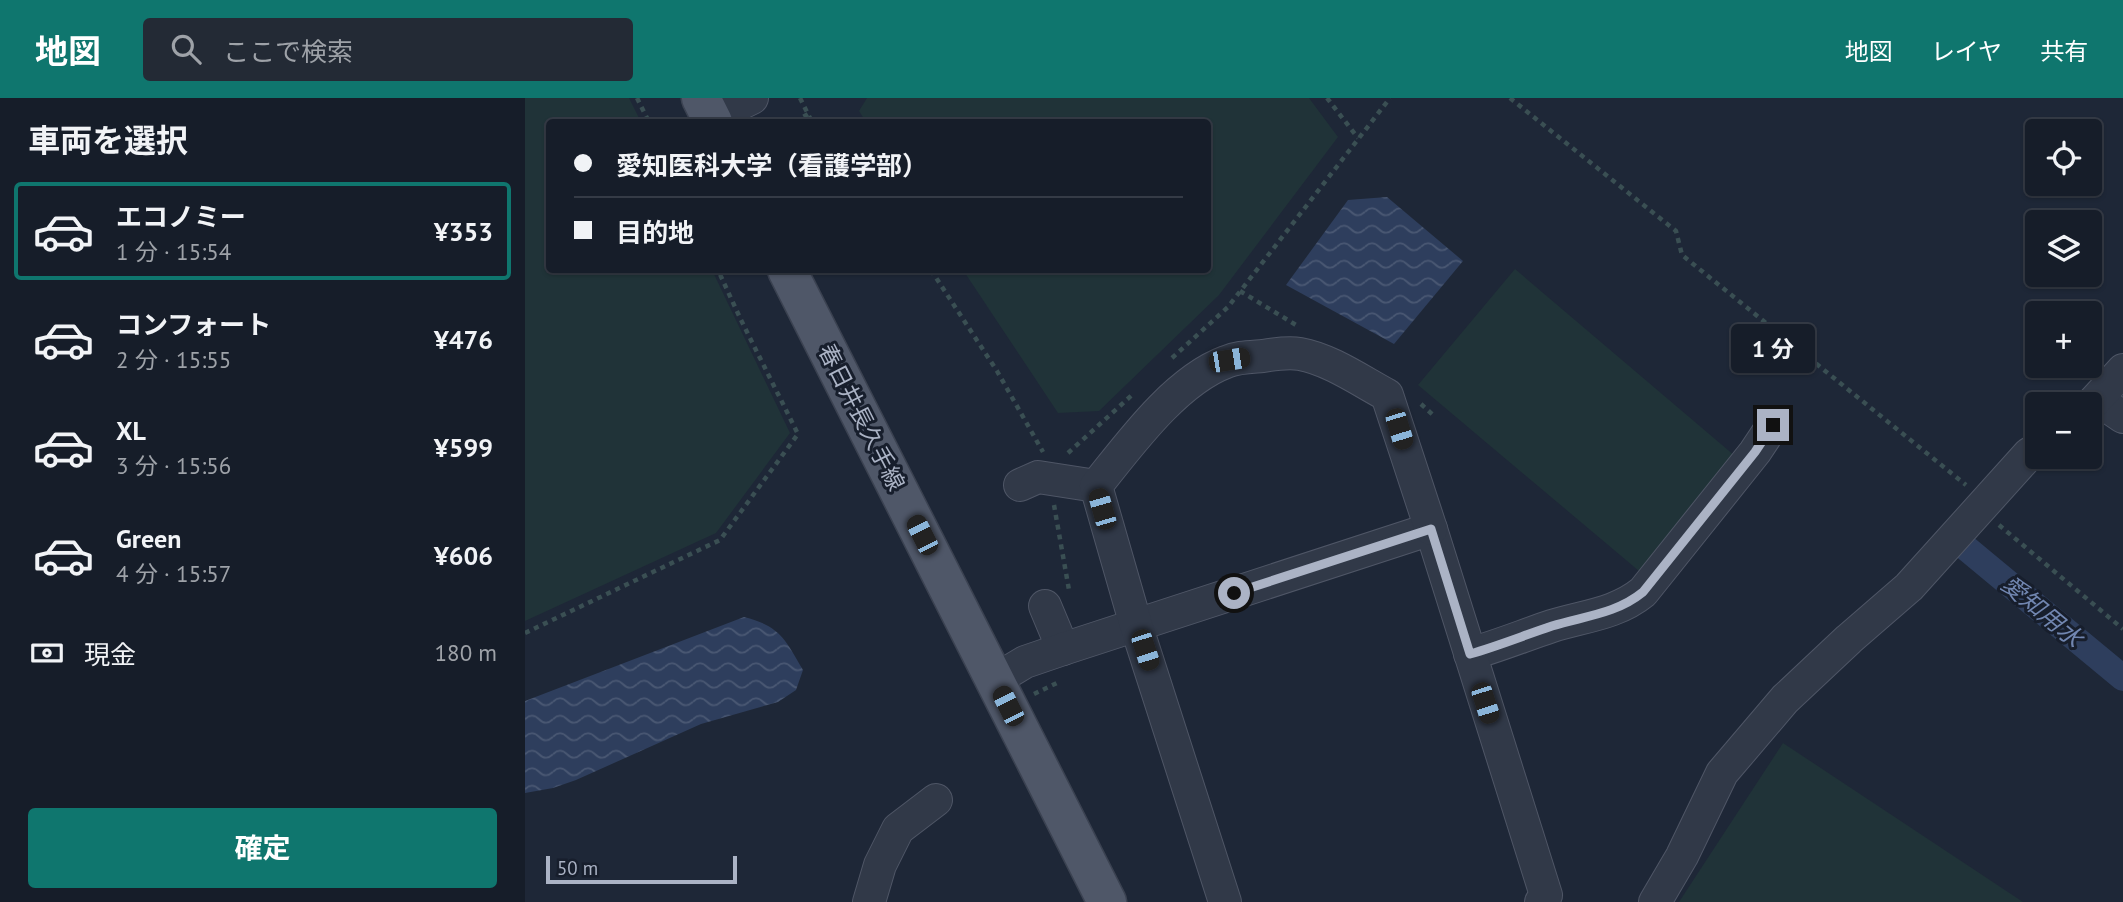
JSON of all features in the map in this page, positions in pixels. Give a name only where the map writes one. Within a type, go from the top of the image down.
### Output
[{"type":"main road","name":"春日井長久手線","points":[[789,273],[1107,902]]},
{"type":"street","points":[[708,113],[752,98]]},
{"type":"street","points":[[1095,486],[1141,429],[1190,382],[1229,360],[1301,354],[1337,368],[1387,395],[1546,895],[1541,902]]},
{"type":"street","points":[[2104,408],[2123,370]]},
{"type":"street","points":[[1470,654],[1553,626],[1619,608],[1632,601],[1643,592],[1712,506],[1773,425]]},
{"type":"street","points":[[1655,902],[1682,856],[1722,773],[1785,699],[1909,587],[2025,458]]},
{"type":"street","points":[[1020,485],[1038,477],[1095,486]]},
{"type":"street","points":[[1095,486],[1136,625],[1225,902]]},
{"type":"street","points":[[995,680],[1025,662],[1431,529]]},
{"type":"street","points":[[1045,606],[1063,649]]},
{"type":"street","points":[[869,902],[880,864],[898,829],[936,800]]},
{"type":"path","points":[[637,98],[648,119]]},
{"type":"path","points":[[800,98],[810,119]]},
{"type":"path","points":[[1327,98],[1358,138]]},
{"type":"path","points":[[1510,98],[1676,231],[1682,255],[1982,505],[2123,629]]},
{"type":"path","points":[[800,119],[808,114]]},
{"type":"path","points":[[525,633],[720,540],[798,435],[719,273]]},
{"type":"path","points":[[933,273],[997,371],[1048,460]]},
{"type":"green space","points":[[525,98],[629,98],[640,119],[546,119],[546,273],[713,273],[790,433],[716,533],[525,621]]},
{"type":"green space","points":[[867,98],[1309,98],[1338,137],[1219,295],[1099,411],[1058,413],[965,273],[1211,273],[1211,119],[864,119],[859,111]]},
{"type":"green space","points":[[1515,269],[1735,456],[1639,571],[1418,385]]},
{"type":"green space","points":[[1783,743],[2023,902],[1679,902]]},
{"type":"water","points":[[1387,197],[1463,261],[1394,344],[1286,285],[1348,200]]},
{"type":"water","points":[[744,617],[766,625],[786,642],[803,670],[796,690],[778,702],[701,724],[576,780],[525,793],[525,701]]},
{"type":"waterway","name":"愛知用水","points":[[1960,543],[2123,678]]},
{"type":"route","points":[[1234,593],[1431,529],[1470,654],[1523,638],[1553,626],[1619,608],[1643,592],[1755,452],[1773,425]]}]
